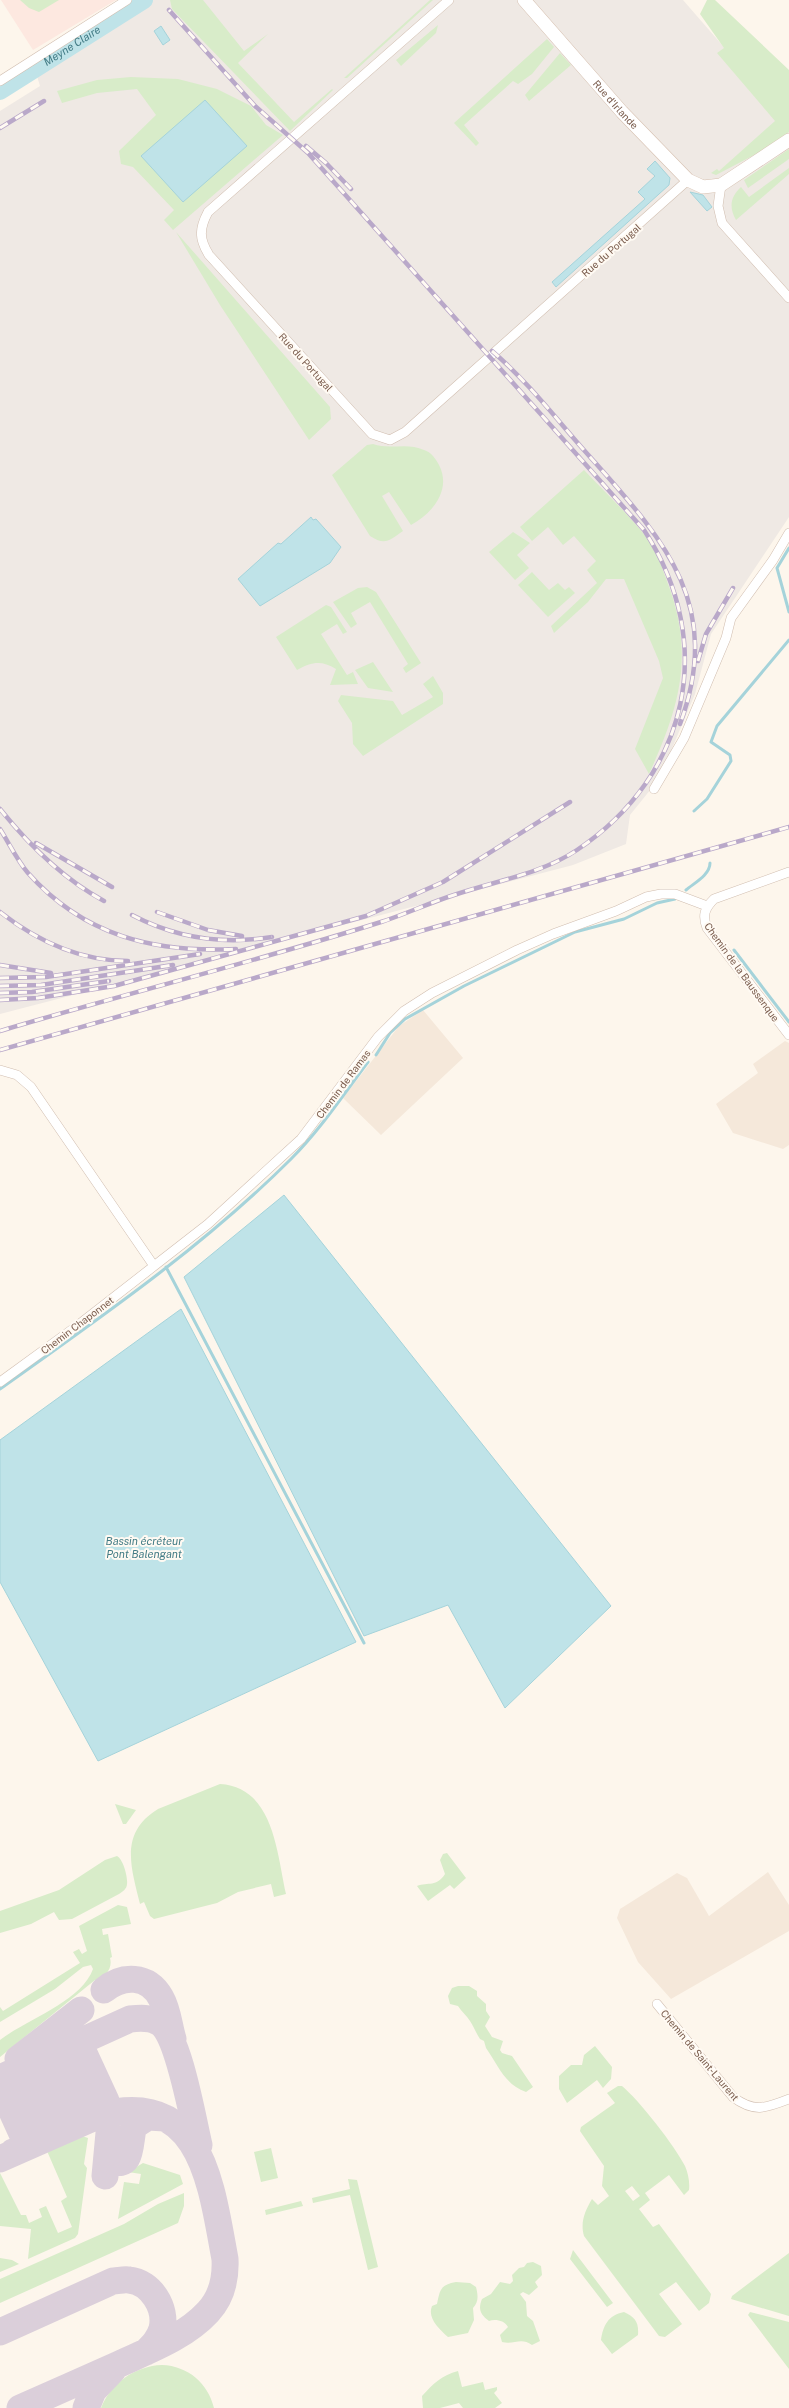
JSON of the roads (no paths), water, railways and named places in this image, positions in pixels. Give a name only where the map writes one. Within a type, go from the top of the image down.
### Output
[{"type":"street","points":[[0,81],[127,0]]},
{"type":"street","name":"Rue du Portugal","points":[[449,0],[208,212],[202,224],[200,234],[202,244],[209,254],[372,434],[390,440],[405,432],[688,180]]},
{"type":"street","name":"Rue d'Irlande","points":[[524,0],[622,112],[688,180],[703,187],[721,185]]},
{"type":"street","points":[[789,140],[721,185],[718,206],[722,223],[789,298]]},
{"type":"street","points":[[654,789],[684,738],[726,638],[731,618],[773,560],[789,533]]},
{"type":"street","points":[[707,906],[714,899],[725,893],[789,872]]},
{"type":"street","name":"Chemin de Ramas","points":[[154,1266],[208,1224],[301,1139],[378,1037],[404,1011],[432,994],[517,950],[553,934],[616,911],[646,897],[661,894],[675,894],[707,906]]},
{"type":"street","name":"Chemin de la Baussenque","points":[[707,906],[704,919],[707,928],[789,1035]]},
{"type":"street","points":[[0,1070],[17,1074],[31,1087],[154,1266]]},
{"type":"street","name":"Chemin Chaponnet","points":[[0,1382],[77,1326],[154,1266]]},
{"type":"street","name":"Chemin de Saint-Laurent","points":[[657,2004],[733,2097],[745,2106],[759,2108],[789,2099]]},
{"type":"water","points":[[161,26],[170,40],[163,45],[154,31]]},
{"type":"water","points":[[205,100],[247,146],[183,202],[141,156]]},
{"type":"water","points":[[655,161],[670,178],[669,185],[556,287],[552,282],[645,199],[638,192],[655,176],[647,169]]},
{"type":"water","points":[[690,192],[703,195],[712,207],[707,211]]},
{"type":"water","points":[[311,517],[313,520],[316,519],[341,547],[330,563],[260,606],[238,579],[278,543],[281,544]]},
{"type":"water","points":[[284,1195],[611,1606],[505,1708],[448,1605],[364,1636],[184,1277]]},
{"type":"water","name":"Bassin écréteur Pont Balengant","points":[[181,1309],[356,1642],[98,1761],[0,1582],[0,1440]]},
{"type":"waterway","name":"Meyne Claire","points":[[0,91],[144,0]]},
{"type":"waterway","points":[[789,548],[777,568],[789,612]]},
{"type":"waterway","points":[[694,811],[707,799],[731,761],[730,755],[711,742],[717,726],[789,640]]},
{"type":"waterway","points":[[686,890],[705,875],[710,863]]},
{"type":"waterway","points":[[376,1055],[390,1033],[405,1019],[464,986],[575,932],[624,919],[657,903],[675,899]]},
{"type":"waterway","points":[[734,950],[789,1022]]},
{"type":"waterway","points":[[0,1389],[150,1280],[223,1222],[258,1191],[302,1148],[368,1062]]},
{"type":"waterway","points":[[166,1267],[364,1643]]},
{"type":"railway","points":[[0,1031],[334,937],[390,919],[454,895],[533,871],[563,858],[577,850],[615,819],[645,784],[667,746],[680,704],[685,661],[680,617],[667,573],[644,530],[308,153],[255,106],[169,10]]},
{"type":"railway","points":[[0,128],[44,101]]},
{"type":"railway","points":[[306,146],[326,163],[351,189]]},
{"type":"railway","points":[[492,351],[539,398],[637,511],[659,541],[677,572],[690,605],[695,641],[692,680],[680,724]]},
{"type":"railway","points":[[698,661],[706,634],[733,588]]},
{"type":"railway","points":[[0,1000],[38,998],[114,986],[366,916],[443,882],[570,802]]},
{"type":"railway","points":[[0,809],[35,848],[61,872],[104,901]]},
{"type":"railway","points":[[0,1050],[789,827]]},
{"type":"railway","points":[[0,829],[28,873],[50,895],[73,912],[97,926],[122,936],[177,948],[236,949]]},
{"type":"railway","points":[[36,843],[112,887]]},
{"type":"railway","points":[[0,912],[29,932],[60,947],[93,957],[128,961]]},
{"type":"railway","points":[[157,912],[208,930],[242,936]]},
{"type":"railway","points":[[132,915],[166,929],[200,938],[236,940],[272,937]]},
{"type":"railway","points":[[0,978],[46,977],[200,954]]},
{"type":"railway","points":[[0,965],[51,973]]},
{"type":"railway","points":[[0,986],[41,985],[173,965]]},
{"type":"railway","points":[[0,993],[32,992],[109,981]]}]
